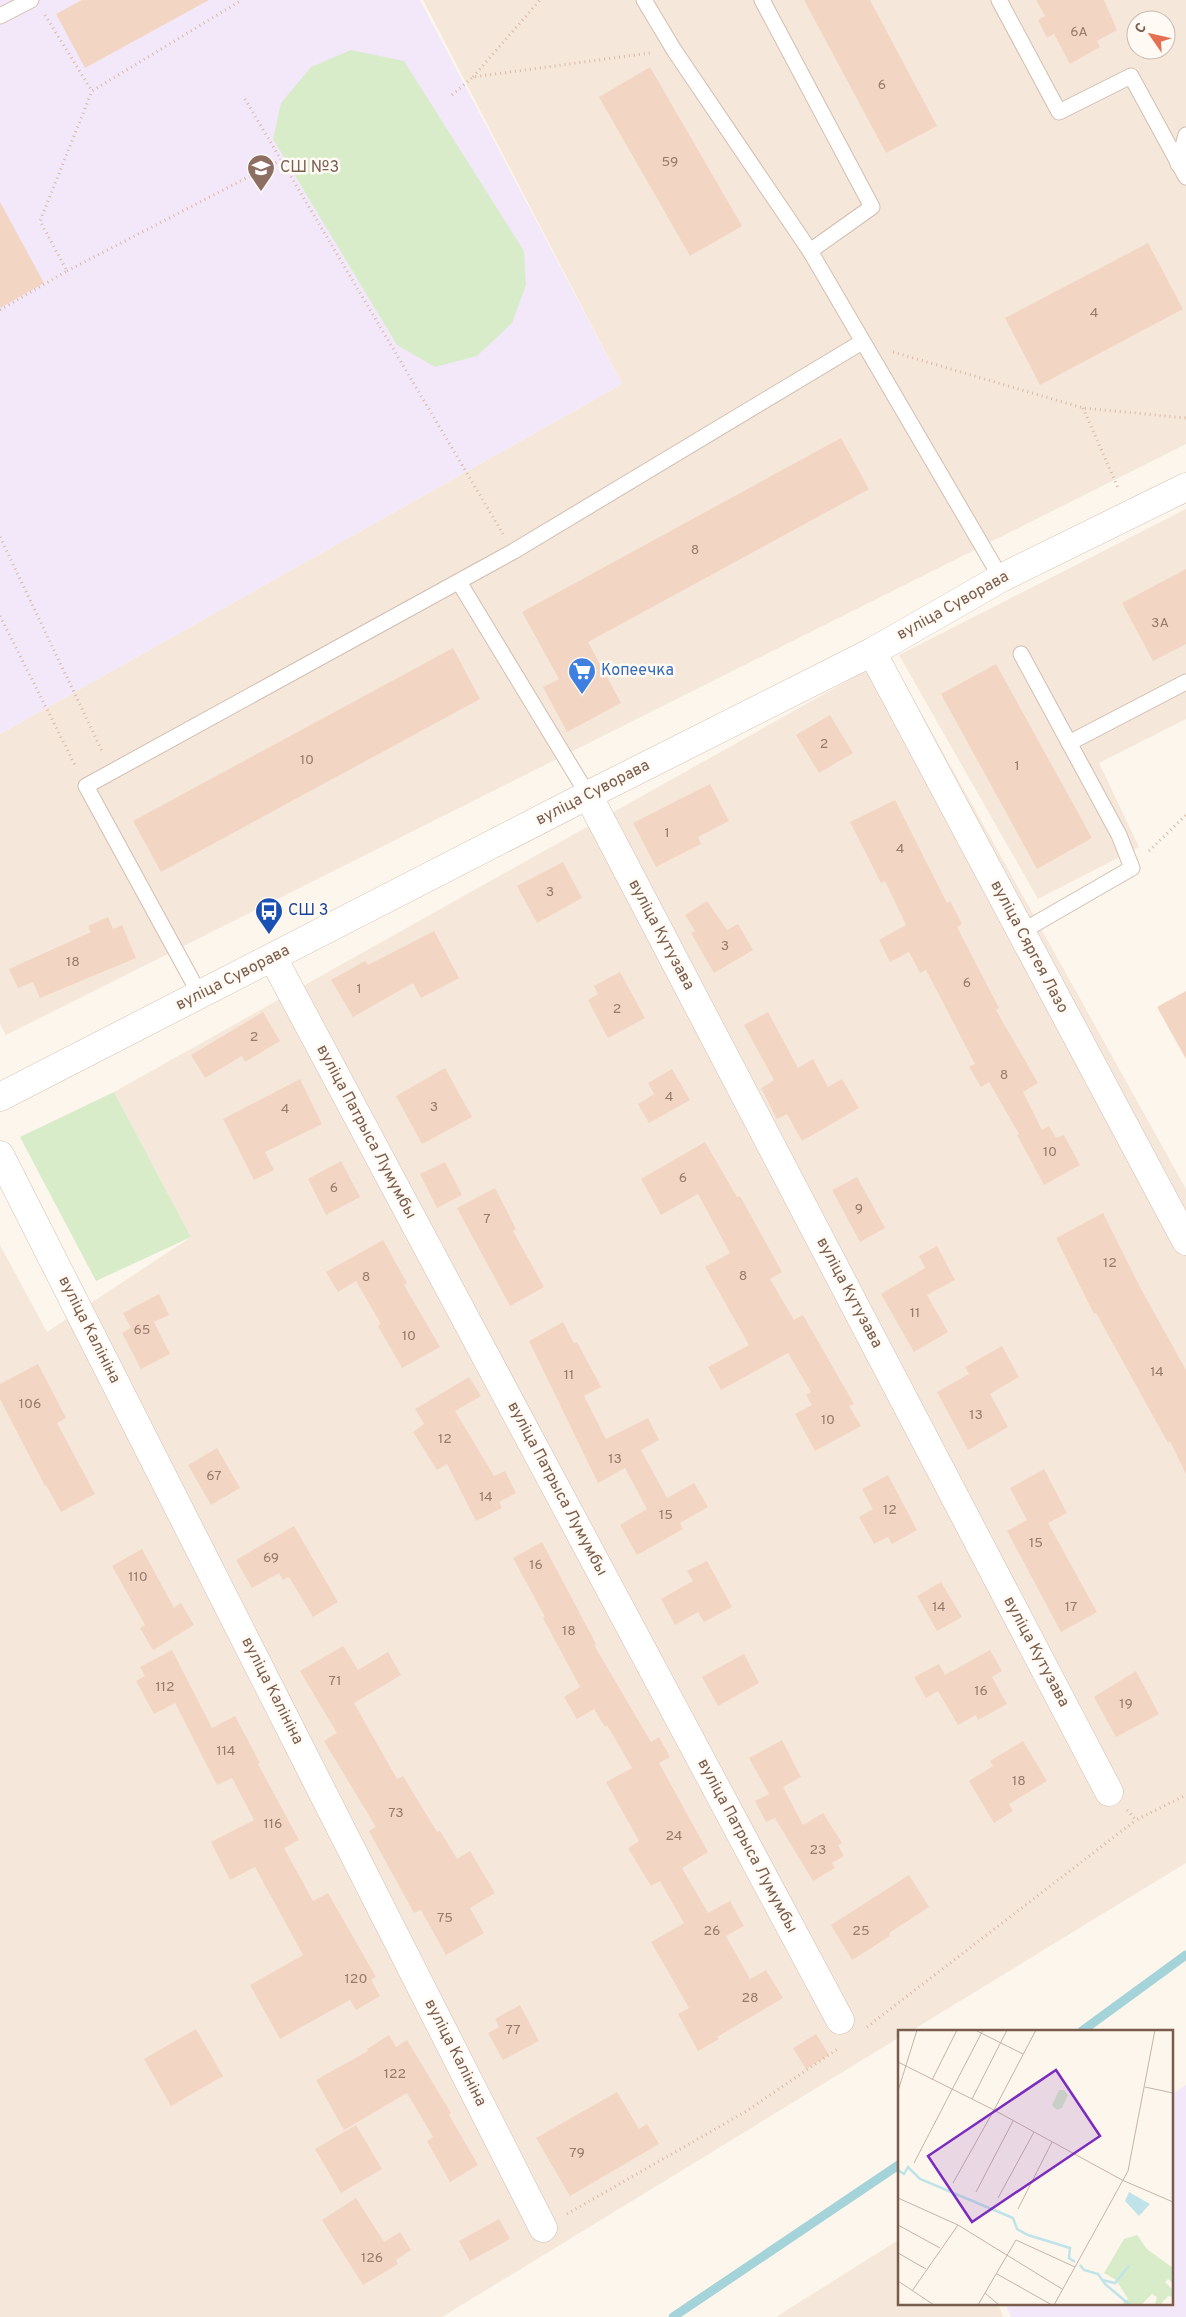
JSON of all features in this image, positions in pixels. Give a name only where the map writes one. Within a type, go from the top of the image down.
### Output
[{"type":"street","name":"вуліца Суворава","points":[[0,1097],[588,795],[872,652],[1001,578],[1131,516],[1186,487]]},
{"type":"street","name":"вуліца Сяргея Лазо","points":[[872,652],[1186,1241]]},
{"type":"street","name":"вуліца Кутузава","points":[[588,795],[1109,1792]]},
{"type":"street","name":"вуліца Патрыса Лумумбы","points":[[273,958],[845,2030]]},
{"type":"street","name":"вуліца Калініна","points":[[0,1155],[543,2228]]},
{"type":"lane","points":[[644,0],[674,50],[810,251],[1001,578]]},
{"type":"lane","points":[[762,0],[872,207],[810,251]]},
{"type":"lane","points":[[999,0],[1059,112],[1131,76],[1186,177]]},
{"type":"lane","points":[[0,16],[36,4]]},
{"type":"lane","points":[[1178,164],[1186,135]]},
{"type":"lane","points":[[200,995],[86,786],[514,552],[862,342]]},
{"type":"lane","points":[[459,582],[588,795]]},
{"type":"lane","points":[[1021,654],[1118,835],[1132,868],[1021,932]]},
{"type":"lane","points":[[1069,743],[1186,682]]},
{"type":"path","points":[[67,271],[40,221],[92,91],[242,0]]},
{"type":"path","points":[[452,96],[473,77],[540,0]]},
{"type":"path","points":[[36,4],[92,91]]},
{"type":"path","points":[[473,77],[674,50]]},
{"type":"path","points":[[245,99],[514,552]]},
{"type":"path","points":[[0,310],[67,271],[281,160]]},
{"type":"path","points":[[862,342],[1083,408],[1186,418]]},
{"type":"path","points":[[1083,408],[1131,516]]},
{"type":"path","points":[[0,537],[112,772]]},
{"type":"path","points":[[0,616],[86,786]]},
{"type":"path","points":[[1132,868],[1186,815]]},
{"type":"path","points":[[1109,1792],[1136,1820]]},
{"type":"path","points":[[543,2228],[655,2166],[745,2112],[845,2030],[1136,1820],[1186,1795]]},
{"type":"shaded area","name":"СШ №3","points":[[0,0],[420,0],[622,384],[0,734]]},
{"type":"shaded area","points":[[423,0],[1186,0],[1186,444],[6,1035],[0,1024],[0,734],[622,384]]},
{"type":"shaded area","points":[[1186,509],[1186,719],[1099,763],[1139,847],[1038,899],[899,655]]},
{"type":"shaded area","points":[[890,657],[1186,1189],[1186,1863],[913,2030],[898,2030],[898,2038],[442,2317],[0,2317],[0,1245],[47,1332],[191,1237],[114,1092]]},
{"type":"shaded area","points":[[1186,2085],[1186,2317],[1011,2317],[1005,2304],[1174,2304],[1174,2093]]},
{"type":"shaded area","points":[[898,2240],[898,2304],[998,2304],[1003,2317],[776,2317]]},
{"type":"green space","points":[[351,50],[404,61],[524,251],[526,285],[512,323],[477,356],[435,367],[397,345],[273,139],[281,103],[311,67]]},
{"type":"green space","points":[[114,1092],[191,1237],[96,1281],[20,1137]]},
{"type":"building","points":[[82,0],[209,0],[85,68],[56,14]]},
{"type":"building","points":[[804,0],[870,0],[937,126],[886,153]]},
{"type":"building","points":[[1036,0],[1104,0],[1117,30],[1097,41],[1100,47],[1070,64],[1054,34],[1047,38],[1038,20],[1045,16]]},
{"type":"building","points":[[650,67],[742,226],[690,256],[599,97]]},
{"type":"building","points":[[0,202],[44,283],[0,308]]},
{"type":"building","points":[[1148,243],[1183,309],[1040,385],[1005,318]]},
{"type":"building","points":[[841,438],[869,489],[588,642],[621,703],[567,732],[543,687],[559,679],[522,612]]},
{"type":"building","points":[[1186,569],[1186,644],[1153,661],[1122,603]]},
{"type":"building","points":[[453,648],[480,699],[161,872],[133,821]]},
{"type":"building","points":[[996,664],[1092,838],[1037,869],[941,694]]},
{"type":"building","points":[[830,715],[853,753],[819,773],[796,735]]},
{"type":"building","points":[[710,784],[729,821],[698,837],[701,844],[656,867],[633,823]]},
{"type":"building","points":[[895,800],[947,903],[950,901],[962,924],[957,927],[999,1008],[996,1010],[1038,1083],[1023,1092],[1042,1130],[1049,1126],[1056,1138],[1064,1135],[1080,1165],[1044,1185],[1017,1135],[1019,1134],[989,1082],[981,1087],[969,1067],[975,1064],[926,970],[920,973],[909,952],[890,962],[879,940],[906,925],[885,881],[881,883],[850,822]]},
{"type":"building","points":[[563,862],[582,898],[537,923],[517,886]]},
{"type":"building","points":[[707,901],[727,930],[738,924],[753,950],[714,973],[691,933],[695,931],[685,915]]},
{"type":"building","points":[[108,917],[113,929],[122,925],[136,958],[40,998],[33,982],[18,988],[9,969],[91,932],[88,926]]},
{"type":"building","points":[[434,931],[459,978],[421,998],[413,983],[353,1017],[331,980],[365,961],[368,965]]},
{"type":"building","points":[[620,972],[645,1018],[608,1038],[588,1000],[598,994],[594,986]]},
{"type":"building","points":[[1186,991],[1186,1059],[1157,1007]]},
{"type":"building","points":[[263,1012],[280,1041],[245,1062],[242,1056],[205,1078],[191,1055]]},
{"type":"building","points":[[768,1012],[798,1068],[813,1059],[828,1087],[842,1079],[859,1108],[802,1141],[787,1114],[777,1119],[761,1088],[774,1080],[744,1025]]},
{"type":"building","points":[[445,1068],[472,1117],[422,1144],[396,1096]]},
{"type":"building","points":[[672,1069],[690,1100],[649,1123],[638,1104],[654,1094],[648,1083]]},
{"type":"building","points":[[300,1079],[322,1124],[265,1152],[274,1170],[254,1180],[223,1119]]},
{"type":"building","points":[[705,1142],[737,1197],[740,1196],[782,1272],[770,1279],[794,1320],[803,1315],[854,1404],[849,1406],[861,1426],[815,1451],[795,1414],[812,1405],[806,1395],[811,1392],[788,1353],[721,1390],[708,1367],[749,1345],[705,1267],[730,1253],[698,1194],[661,1215],[641,1179]]},
{"type":"building","points":[[341,1161],[360,1197],[326,1215],[308,1179]]},
{"type":"building","points":[[445,1162],[462,1195],[437,1208],[420,1174]]},
{"type":"building","points":[[857,1177],[885,1228],[860,1242],[832,1190]]},
{"type":"building","points":[[495,1188],[516,1229],[513,1231],[544,1287],[510,1306],[457,1208]]},
{"type":"building","points":[[1103,1213],[1141,1289],[1186,1370],[1186,1474],[1170,1441],[1168,1443],[1096,1313],[1094,1314],[1056,1238]]},
{"type":"building","points":[[383,1240],[407,1283],[404,1285],[440,1347],[402,1368],[378,1326],[381,1324],[356,1281],[338,1292],[326,1272]]},
{"type":"building","points":[[937,1246],[955,1280],[927,1295],[948,1332],[914,1352],[881,1294],[925,1268],[919,1256]]},
{"type":"building","points":[[159,1294],[169,1315],[154,1322],[170,1354],[141,1369],[122,1333],[131,1328],[123,1313]]},
{"type":"building","points":[[563,1322],[574,1343],[577,1342],[601,1387],[584,1396],[606,1439],[648,1418],[659,1440],[641,1450],[667,1498],[694,1483],[708,1507],[680,1523],[683,1529],[637,1555],[620,1525],[647,1509],[625,1468],[598,1483],[529,1341]]},
{"type":"building","points":[[1002,1346],[1019,1377],[990,1394],[1008,1427],[968,1450],[937,1392],[969,1374],[965,1367]]},
{"type":"building","points":[[38,1364],[66,1418],[57,1423],[95,1494],[61,1512],[45,1486],[0,1399],[0,1384]]},
{"type":"building","points":[[469,1377],[481,1396],[455,1411],[494,1476],[505,1471],[516,1493],[499,1502],[502,1508],[476,1521],[447,1464],[437,1470],[413,1432],[424,1424],[415,1409]]},
{"type":"building","points":[[217,1448],[240,1488],[211,1505],[188,1465]]},
{"type":"building","points":[[1044,1469],[1067,1513],[1048,1523],[1097,1612],[1061,1632],[1007,1531],[1027,1520],[1010,1488]]},
{"type":"building","points":[[888,1475],[917,1530],[892,1544],[888,1537],[874,1544],[859,1517],[873,1509],[862,1489]]},
{"type":"building","points":[[294,1526],[338,1602],[313,1617],[289,1577],[283,1580],[279,1573],[252,1588],[236,1560]]},
{"type":"building","points":[[542,1542],[596,1644],[594,1645],[651,1742],[659,1737],[670,1757],[659,1763],[708,1852],[682,1868],[708,1913],[730,1901],[744,1926],[726,1936],[750,1979],[766,1970],[783,1998],[717,2037],[719,2039],[698,2051],[678,2014],[689,2008],[651,1942],[684,1923],[660,1881],[651,1886],[628,1848],[639,1841],[606,1782],[632,1768],[607,1725],[605,1727],[594,1709],[577,1719],[564,1697],[580,1687],[513,1558]]},
{"type":"building","points":[[142,1549],[174,1608],[181,1603],[194,1625],[153,1650],[140,1628],[145,1625],[112,1566]]},
{"type":"building","points":[[707,1561],[732,1607],[704,1622],[698,1612],[675,1625],[661,1599],[693,1581],[687,1571]]},
{"type":"building","points":[[941,1582],[962,1617],[937,1631],[917,1596]]},
{"type":"building","points":[[343,1646],[358,1670],[388,1652],[401,1675],[354,1703],[397,1779],[403,1776],[437,1832],[440,1831],[457,1859],[470,1851],[495,1893],[470,1908],[484,1933],[446,1955],[421,1910],[414,1913],[369,1831],[376,1827],[324,1741],[337,1733],[300,1671]]},
{"type":"building","points":[[172,1650],[212,1728],[235,1716],[260,1763],[258,1764],[299,1840],[284,1848],[313,1901],[328,1893],[376,1977],[371,1980],[380,1996],[356,2010],[350,2000],[280,2039],[250,1985],[303,1955],[255,1867],[230,1880],[211,1842],[254,1820],[232,1778],[217,1785],[175,1703],[154,1714],[136,1681],[145,1676],[140,1667]]},
{"type":"building","points":[[990,1650],[1002,1671],[992,1677],[1007,1704],[978,1720],[976,1715],[958,1725],[938,1691],[926,1698],[914,1677],[939,1664],[945,1675]]},
{"type":"building","points":[[744,1654],[759,1683],[718,1706],[702,1677]]},
{"type":"building","points":[[1136,1671],[1159,1714],[1116,1737],[1094,1697]]},
{"type":"building","points":[[782,1740],[801,1777],[783,1787],[803,1825],[823,1813],[842,1843],[838,1845],[844,1856],[832,1863],[835,1868],[813,1881],[775,1818],[766,1822],[755,1801],[769,1794],[749,1758]]},
{"type":"building","points":[[1023,1741],[1047,1781],[1009,1804],[1013,1811],[994,1823],[969,1781],[993,1766],[990,1761]]},
{"type":"building","points":[[909,1875],[929,1907],[889,1933],[890,1936],[852,1960],[831,1925]]},
{"type":"building","points":[[520,2005],[539,2041],[503,2060],[488,2033],[499,2027],[495,2019]]},
{"type":"building","points":[[196,2029],[223,2076],[171,2106],[144,2059]]},
{"type":"building","points":[[816,2034],[829,2055],[806,2069],[793,2048]]},
{"type":"building","points":[[389,2035],[396,2047],[407,2040],[451,2113],[449,2115],[478,2165],[450,2182],[427,2141],[433,2137],[407,2093],[344,2130],[316,2080],[368,2051],[367,2049]]},
{"type":"building","points":[[617,2092],[639,2129],[647,2124],[659,2144],[570,2196],[536,2138]]},
{"type":"building","points":[[356,2125],[382,2169],[341,2193],[315,2149]]},
{"type":"building","points":[[356,2198],[384,2242],[400,2232],[411,2250],[396,2260],[398,2264],[363,2285],[322,2220]]},
{"type":"building","points":[[499,2219],[510,2239],[470,2261],[459,2241]]},
{"type":"waterway","points":[[1083,2030],[1186,1955]]},
{"type":"waterway","points":[[673,2317],[898,2165]]},
{"type":"place","name":"СШ №3","points":[[261,192]]},
{"type":"place","name":"Копеечка","points":[[582,695]]},
{"type":"place","name":"СШ 3","points":[[269,935]]}]
